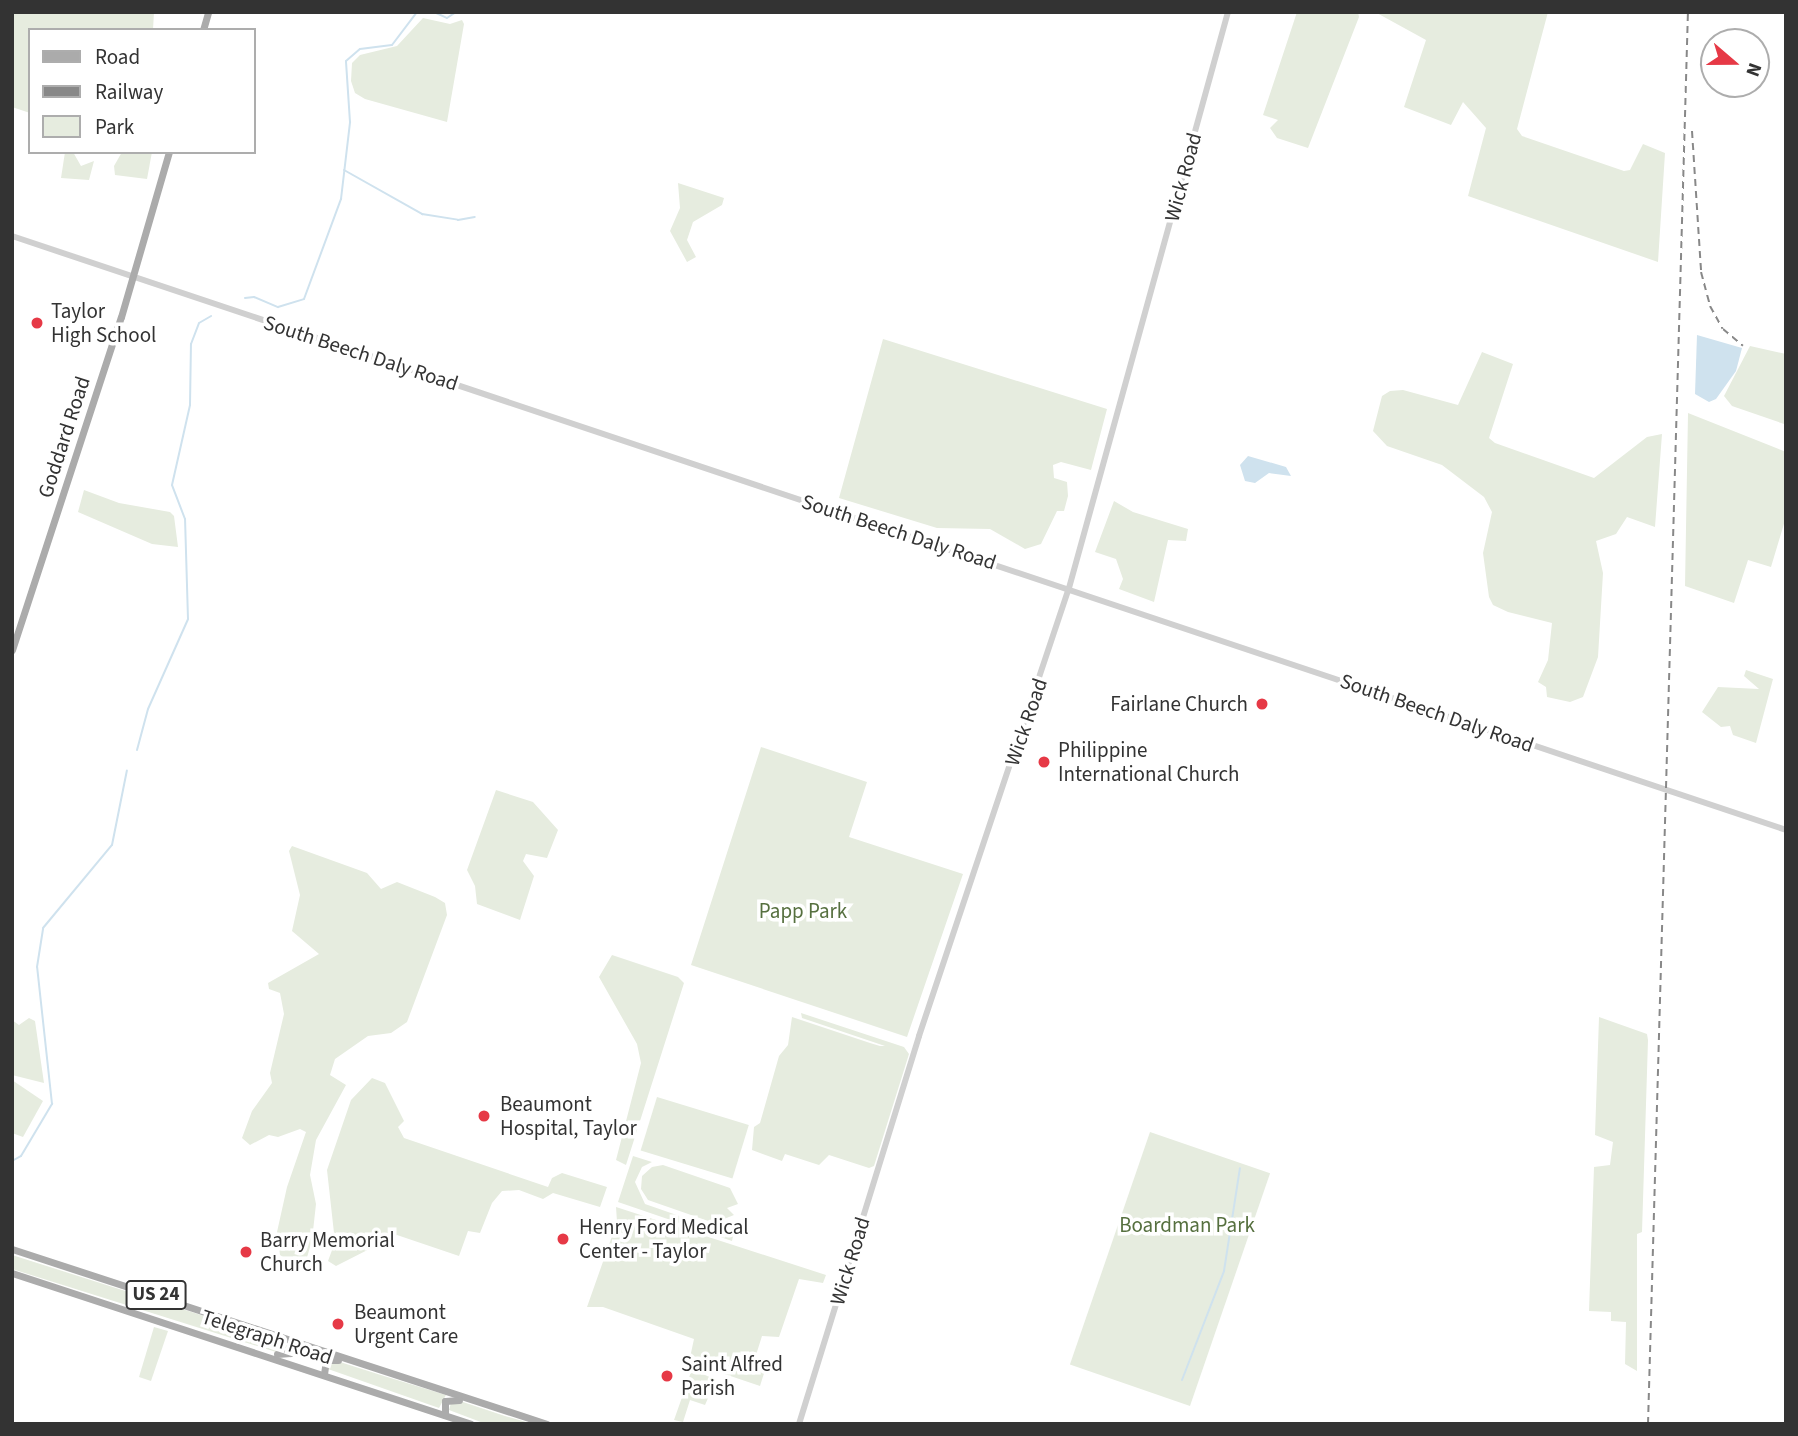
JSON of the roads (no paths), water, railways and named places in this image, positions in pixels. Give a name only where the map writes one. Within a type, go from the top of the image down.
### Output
[{"type":"main road","name":"Goddard Road","points":[[12,650],[133,276],[168,154]]},
{"type":"main road","name":"Telegraph Road","points":[[12,1251],[547,1424]]},
{"type":"main road","name":"Telegraph Road","points":[[12,1273],[471,1424]]},
{"type":"main road","points":[[206,1335],[281,1356],[290,1353],[295,1341]]},
{"type":"main road","points":[[324,1374],[324,1363],[332,1358],[399,1375]]},
{"type":"main road","points":[[445,1415],[443,1404],[451,1398],[533,1419]]},
{"type":"street","name":"Wick Road","points":[[799,1424],[919,1036],[1069,589],[1228,12]]},
{"type":"street","name":"South Beech Daly Road","points":[[12,236],[1786,830]]},
{"type":"water","points":[[1697,335],[1742,348],[1736,371],[1716,399],[1709,402],[1695,394]]},
{"type":"water","points":[[1248,456],[1286,467],[1291,476],[1269,473],[1255,483],[1245,481],[1240,465]]},
{"type":"waterway","points":[[245,298],[254,297],[278,307],[304,299],[341,199],[350,122],[346,61],[360,49],[392,45],[417,12]]},
{"type":"waterway","points":[[434,12],[447,18],[456,12]]},
{"type":"waterway","points":[[344,170],[422,214],[458,220],[475,217]]},
{"type":"waterway","points":[[137,750],[148,709],[188,619],[185,519],[172,485],[190,405],[191,344],[199,323],[211,316]]},
{"type":"waterway","points":[[12,1161],[21,1156],[52,1104],[37,967],[43,928],[112,845],[127,770]]},
{"type":"waterway","points":[[1182,1380],[1224,1271],[1240,1168]]},
{"type":"railway","points":[[1648,1424],[1688,12]]},
{"type":"railway","points":[[1692,131],[1701,272],[1710,306],[1723,329],[1743,346]]},
{"type":"place","name":"Taylor High School","points":[[37,323]]},
{"type":"place","name":"Fairlane Church","points":[[1262,704]]},
{"type":"place","name":"Philippine International Church","points":[[1044,762]]},
{"type":"place","name":"Beaumont Hospital, Taylor","points":[[484,1116]]},
{"type":"place","name":"Henry Ford Medical Center - Taylor","points":[[563,1239]]},
{"type":"place","name":"Barry Memorial Church","points":[[246,1252]]},
{"type":"place","name":"Beaumont Urgent Care","points":[[338,1324]]},
{"type":"place","name":"Saint Alfred Parish","points":[[667,1376]]},
{"type":"park label","name":"Papp Park","points":[[803,911]]},
{"type":"park label","name":"Boardman Park","points":[[1187,1225]]}]
